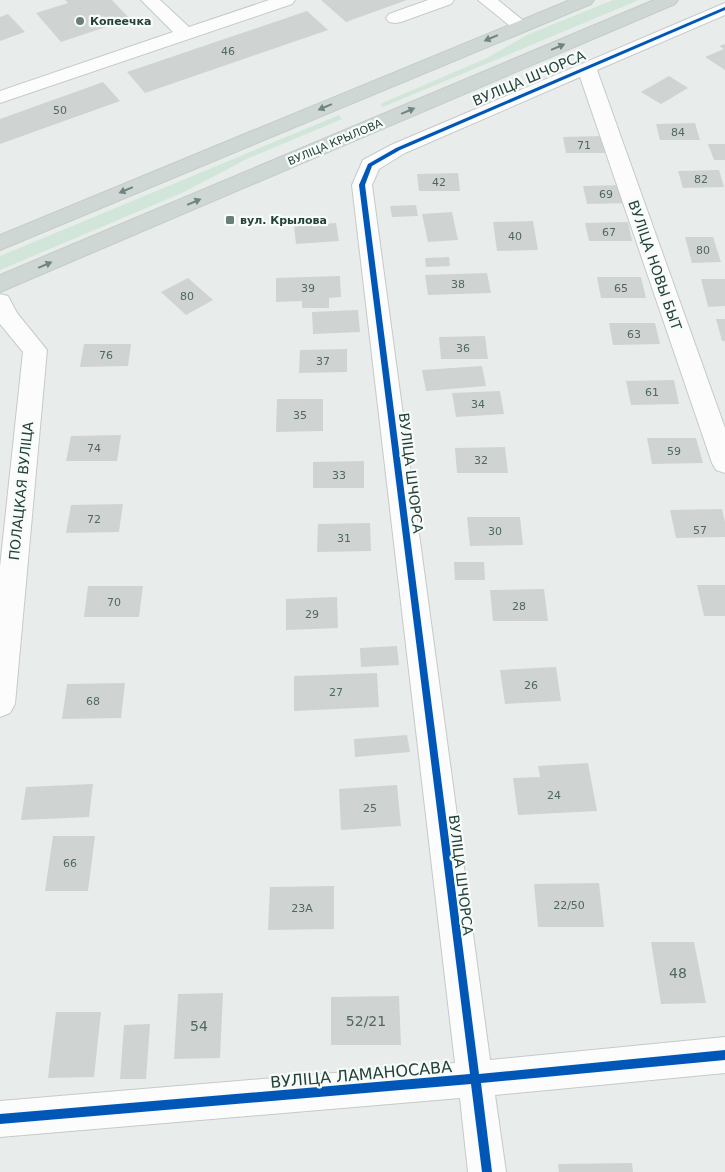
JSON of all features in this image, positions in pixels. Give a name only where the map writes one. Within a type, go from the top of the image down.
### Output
[{"type":"main road","points":[[0,243],[585,0]]},
{"type":"main road","name":"ВУЛІЦА КРЫЛОВА","points":[[0,284],[669,0]]},
{"type":"main road","points":[[348,98],[374,125]]},
{"type":"street","points":[[150,0],[186,34]]},
{"type":"street","points":[[0,97],[286,0]]},
{"type":"street","points":[[395,18],[445,0]]},
{"type":"street","points":[[487,0],[521,26]]},
{"type":"street","name":"ВУЛІЦА ШЧОРСА","points":[[487,1172],[362,185],[370,165],[398,149],[725,8]]},
{"type":"street","name":"ВУЛІЦА НОВЫ БЫТ","points":[[586,67],[725,463]]},
{"type":"street","name":"ПОЛАЦКАЯ ВУЛІЦА","points":[[0,704],[35,350],[2,313]]},
{"type":"street","name":"ВУЛІЦА ЛАМАНОСАВА","points":[[0,1118],[474,1079],[725,1055]]},
{"type":"green space","points":[[613,0],[639,0],[383,107],[380,104],[487,58],[527,35]]},
{"type":"green space","points":[[339,115],[342,119],[249,158],[182,193],[0,270],[0,256]]},
{"type":"building","points":[[65,0],[112,0],[130,19],[61,42],[36,13],[68,3]]},
{"type":"building","points":[[321,0],[407,0],[346,22]]},
{"type":"building","points":[[307,11],[328,30],[145,93],[127,72]]},
{"type":"building","points":[[8,14],[25,32],[0,41],[0,17]]},
{"type":"building","points":[[725,44],[725,70],[705,57],[724,49],[719,46]]},
{"type":"building","points":[[669,76],[688,88],[661,104],[641,92]]},
{"type":"building","points":[[103,82],[120,101],[0,144],[0,119]]},
{"type":"building","points":[[695,123],[700,140],[660,140],[656,124]]},
{"type":"building","points":[[603,136],[606,153],[566,153],[563,137]]},
{"type":"building","points":[[708,144],[725,144],[725,160],[714,160]]},
{"type":"building","points":[[719,170],[724,187],[683,188],[678,171]]},
{"type":"building","points":[[458,173],[460,191],[419,191],[417,174]]},
{"type":"building","points":[[624,185],[628,203],[587,204],[583,186]]},
{"type":"building","points":[[416,205],[418,216],[392,217],[390,206]]},
{"type":"building","points":[[452,212],[458,240],[428,242],[422,214]]},
{"type":"building","points":[[533,221],[538,250],[497,251],[493,222]]},
{"type":"building","points":[[628,222],[632,241],[589,241],[585,223]]},
{"type":"building","points":[[336,223],[339,241],[296,244],[294,226]]},
{"type":"building","points":[[685,237],[713,237],[721,262],[692,263]]},
{"type":"building","points":[[449,257],[450,266],[426,267],[425,258]]},
{"type":"building","points":[[487,273],[491,293],[428,295],[425,275]]},
{"type":"building","points":[[340,276],[341,297],[329,298],[329,308],[302,308],[302,301],[276,302],[276,278]]},
{"type":"building","points":[[597,277],[641,277],[646,298],[601,298]]},
{"type":"building","points":[[188,278],[213,300],[186,315],[161,292]]},
{"type":"building","points":[[701,279],[725,279],[725,306],[708,307]]},
{"type":"building","points":[[358,310],[360,332],[313,334],[312,312]]},
{"type":"building","points":[[716,319],[725,319],[725,341],[722,341]]},
{"type":"building","points":[[609,323],[655,323],[660,344],[613,345]]},
{"type":"building","points":[[485,336],[488,359],[441,359],[439,337]]},
{"type":"building","points":[[84,344],[131,344],[128,366],[80,367]]},
{"type":"building","points":[[347,349],[347,372],[299,373],[300,350]]},
{"type":"building","points":[[482,366],[486,386],[426,391],[422,370]]},
{"type":"building","points":[[674,380],[679,404],[631,405],[626,381]]},
{"type":"building","points":[[500,391],[504,414],[456,417],[452,393]]},
{"type":"building","points":[[277,399],[323,399],[323,431],[276,432]]},
{"type":"building","points":[[121,435],[117,461],[66,461],[71,436]]},
{"type":"building","points":[[647,438],[696,438],[703,463],[652,464]]},
{"type":"building","points":[[505,447],[508,473],[457,473],[455,448]]},
{"type":"building","points":[[364,461],[364,488],[313,488],[313,462]]},
{"type":"building","points":[[123,504],[119,532],[66,533],[71,505]]},
{"type":"building","points":[[722,509],[725,522],[725,537],[676,538],[670,510]]},
{"type":"building","points":[[467,517],[520,517],[523,545],[470,546]]},
{"type":"building","points":[[370,523],[371,551],[317,552],[318,524]]},
{"type":"building","points":[[454,562],[484,562],[485,580],[455,580]]},
{"type":"building","points":[[697,585],[725,585],[725,616],[704,616]]},
{"type":"building","points":[[88,586],[143,586],[139,617],[84,617]]},
{"type":"building","points":[[544,589],[548,621],[493,621],[490,590]]},
{"type":"building","points":[[337,597],[338,628],[286,630],[286,599]]},
{"type":"building","points":[[397,646],[399,665],[361,667],[360,648]]},
{"type":"building","points":[[556,667],[561,701],[505,704],[500,670]]},
{"type":"building","points":[[377,673],[379,707],[294,711],[294,676]]},
{"type":"building","points":[[125,683],[121,718],[62,719],[67,684]]},
{"type":"building","points":[[407,735],[410,752],[355,757],[354,739]]},
{"type":"building","points":[[588,763],[597,811],[518,815],[513,778],[540,777],[538,766]]},
{"type":"building","points":[[93,784],[89,817],[21,820],[26,787]]},
{"type":"building","points":[[397,785],[401,826],[341,830],[339,789]]},
{"type":"building","points":[[53,836],[95,836],[88,891],[45,891]]},
{"type":"building","points":[[599,883],[604,927],[538,927],[534,884]]},
{"type":"building","points":[[334,886],[334,929],[268,930],[270,887]]},
{"type":"building","points":[[651,942],[694,942],[706,1003],[661,1004]]},
{"type":"building","points":[[223,993],[220,1058],[174,1059],[178,994]]},
{"type":"building","points":[[399,996],[401,1045],[331,1045],[331,997]]},
{"type":"building","points":[[56,1012],[101,1012],[94,1077],[48,1078]]},
{"type":"building","points":[[150,1024],[146,1079],[120,1079],[124,1025]]},
{"type":"building","points":[[632,1163],[633,1172],[559,1172],[558,1164]]},
{"type":"cycle path","points":[[487,1172],[362,185],[370,165],[398,149],[725,8]]},
{"type":"cycle path","points":[[0,1119],[474,1079],[725,1055]]},
{"type":"place","name":"Копеечка","points":[[80,21]]},
{"type":"place","name":"вул. Крылова","points":[[230,220]]}]
